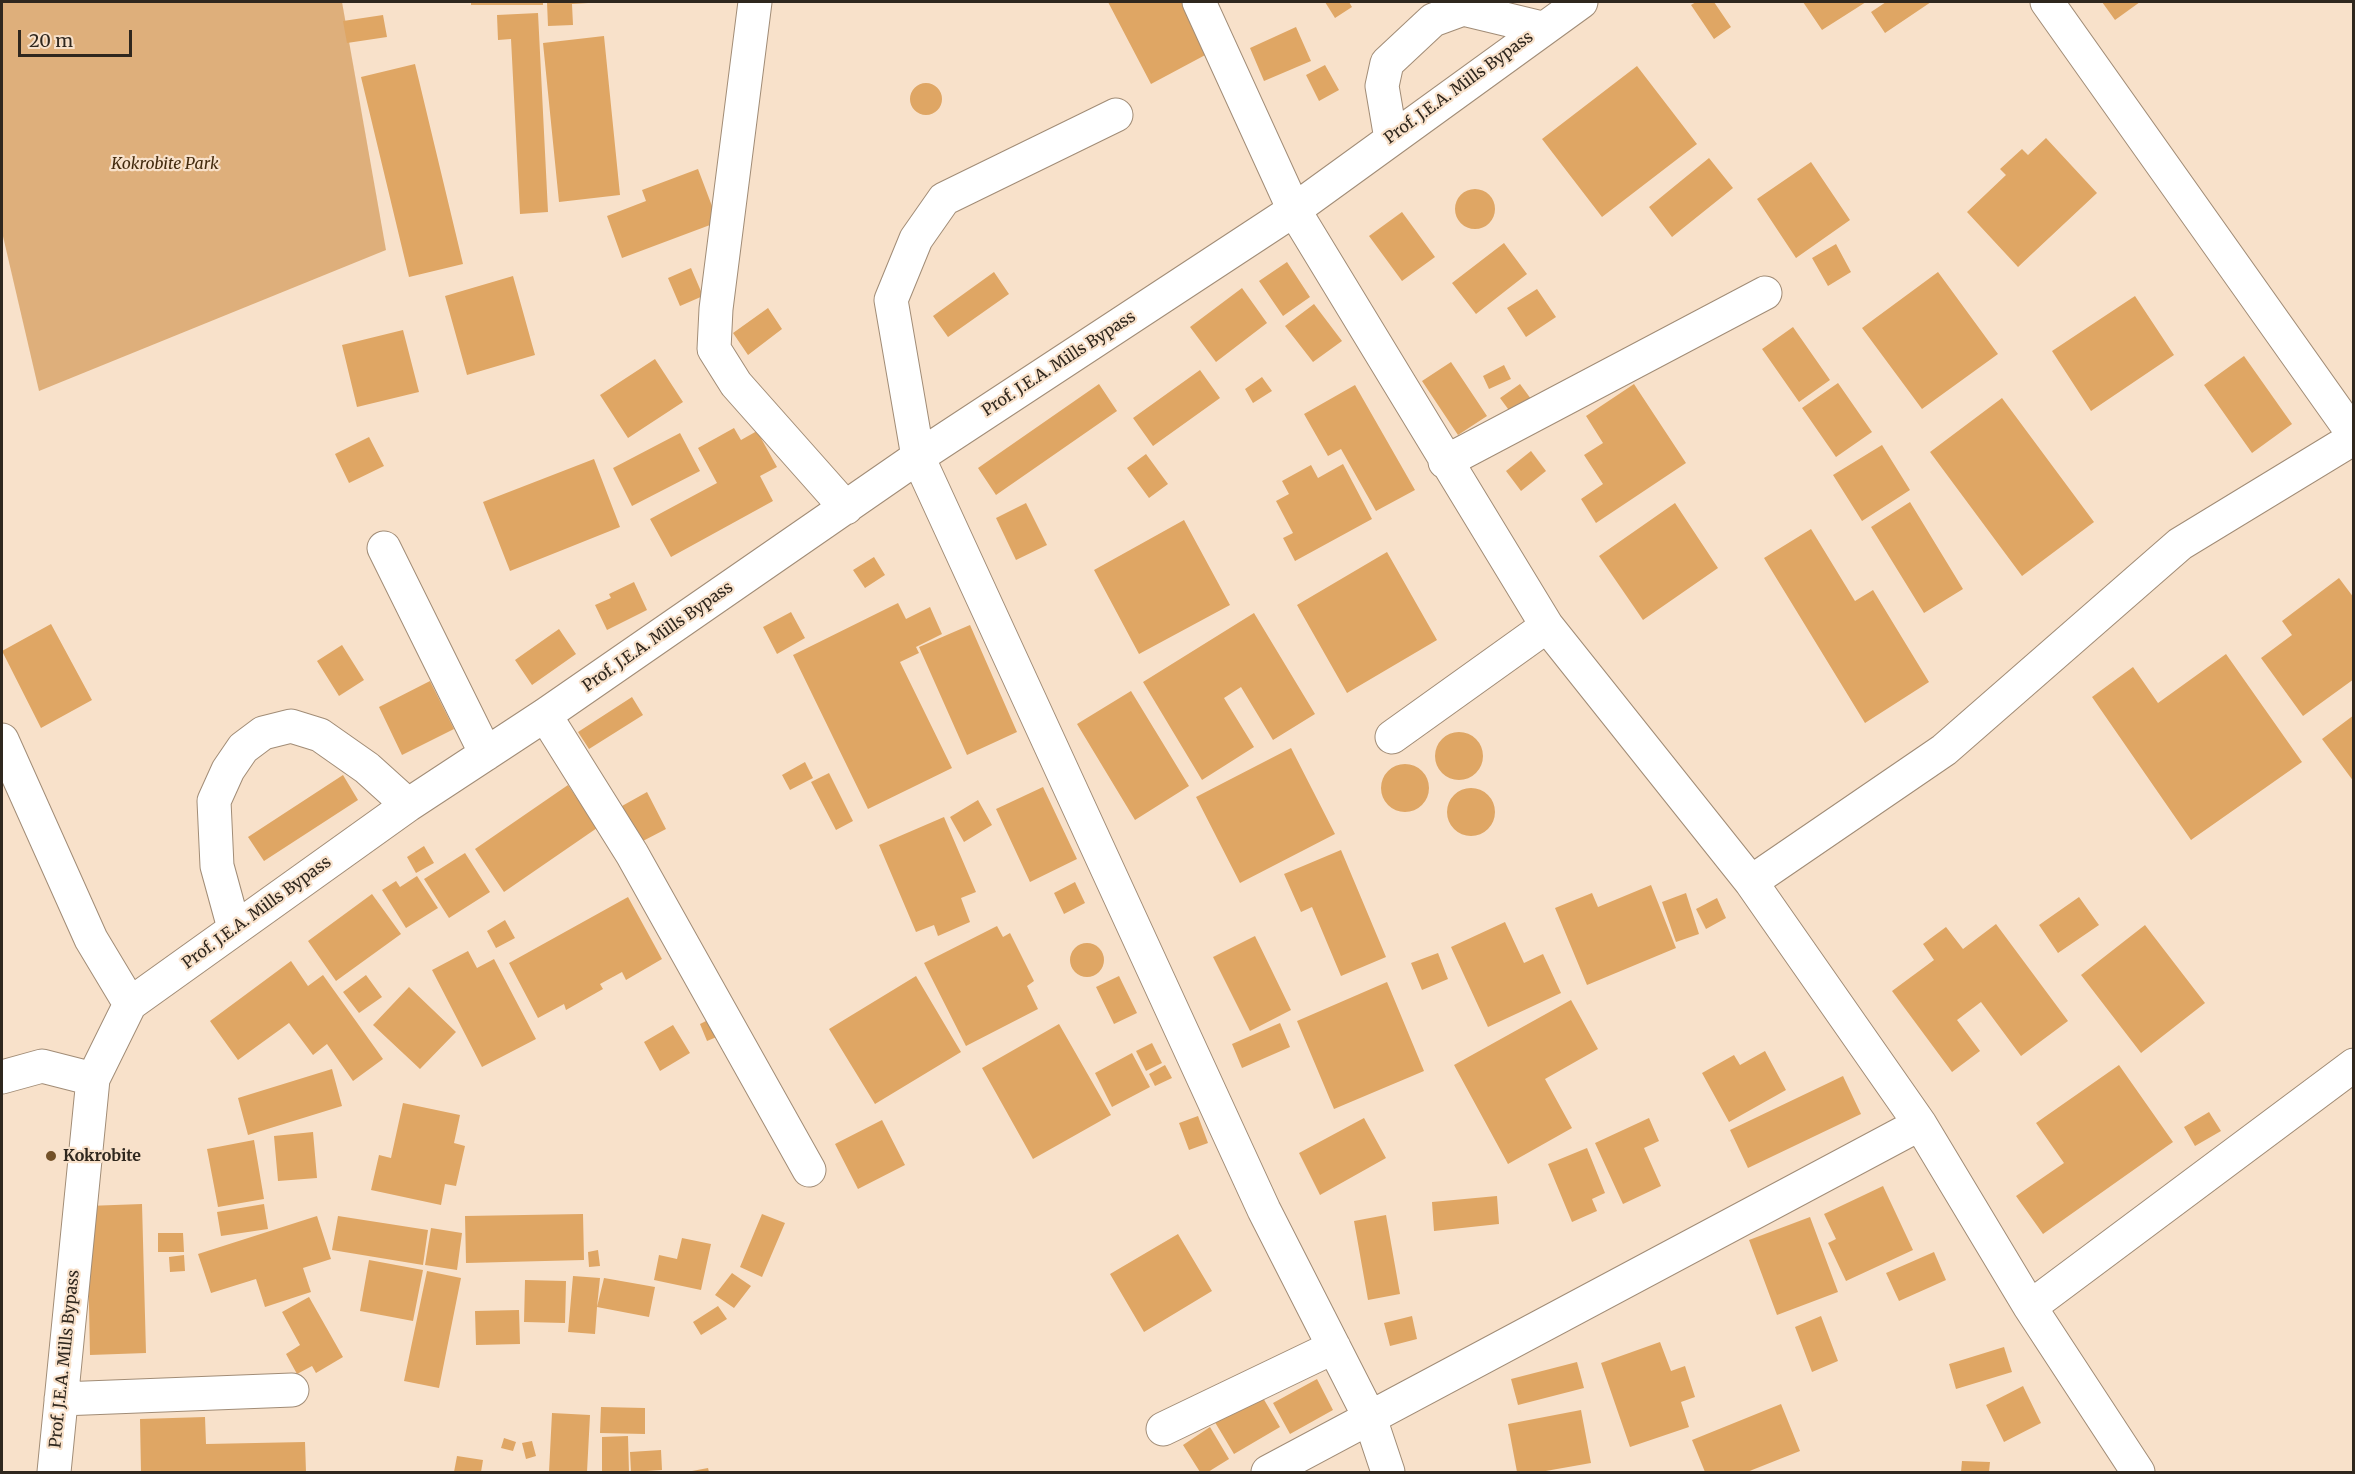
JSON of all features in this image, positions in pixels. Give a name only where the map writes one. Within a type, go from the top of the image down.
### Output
[{"type":"street","points":[[755,2],[716,309],[714,350],[736,384],[846,508]]},
{"type":"street","points":[[1199,2],[1294,210],[1445,462],[1547,626],[1751,882],[1920,1124],[2030,1307],[2138,1473]]},
{"type":"street","name":"Prof. J.E.A. Mills Bypass","points":[[54,1473],[93,1079],[130,1004],[408,805],[545,715],[918,457],[1294,210],[1542,28],[1581,2]]},
{"type":"street","points":[[1751,882],[1944,750],[2180,544],[2354,436],[2047,2]]},
{"type":"street","points":[[1391,139],[1382,86],[1388,63],[1432,20],[1463,9],[1542,28]]},
{"type":"street","points":[[1116,115],[944,199],[916,239],[891,300],[918,457],[1264,1210],[1370,1418],[1388,1473]]},
{"type":"street","points":[[1445,462],[1765,292]]},
{"type":"street","points":[[384,548],[486,754]]},
{"type":"street","points":[[1392,737],[1547,626]]},
{"type":"street","points":[[545,715],[632,854],[809,1170]]},
{"type":"street","points":[[234,928],[218,866],[214,801],[228,770],[243,748],[263,733],[291,726],[320,735],[367,768],[408,805]]},
{"type":"street","points":[[2,740],[92,939],[130,1004]]},
{"type":"street","points":[[2030,1307],[2354,1065]]},
{"type":"street","points":[[2,1077],[42,1066],[93,1079]]},
{"type":"street","points":[[1268,1473],[1920,1124]]},
{"type":"street","points":[[1163,1429],[1334,1347]]},
{"type":"street","points":[[61,1399],[292,1390]]},
{"type":"green space","name":"Kokrobite Park","points":[[2,2],[342,2],[386,250],[39,391],[2,232]]},
{"type":"building","points":[[471,2],[543,2],[543,5],[471,5]]},
{"type":"building","points":[[547,2],[588,3],[572,4],[573,25],[548,26]]},
{"type":"building","points":[[1108,2],[1182,2],[1209,53],[1151,84]]},
{"type":"building","points":[[1325,2],[1349,2],[1352,7],[1335,18]]},
{"type":"building","points":[[1696,2],[1714,2],[1731,27],[1714,39],[1691,5]]},
{"type":"building","points":[[1803,2],[1866,2],[1822,30]]},
{"type":"building","points":[[1886,2],[1931,2],[1885,33],[1871,12]]},
{"type":"building","points":[[2102,2],[2140,2],[2115,20]]},
{"type":"building","points":[[538,13],[548,212],[520,214],[511,39],[498,40],[497,15]]},
{"type":"building","points":[[383,15],[387,37],[347,43],[343,21]]},
{"type":"building","points":[[1296,27],[1311,61],[1264,81],[1250,48]]},
{"type":"building","points":[[604,36],[620,195],[559,202],[543,43]]},
{"type":"building","points":[[415,64],[463,264],[409,277],[361,77]]},
{"type":"building","points":[[1325,65],[1339,90],[1319,101],[1306,75]]},
{"type":"building","points":[[1637,66],[1697,144],[1602,217],[1542,139]]},
{"type":"building","points":[[926,83],[937,88],[942,99],[937,110],[926,115],[915,110],[910,99],[915,88]]},
{"type":"building","points":[[2046,138],[2097,193],[2018,267],[1967,212],[2006,175],[2000,169],[2022,149],[2028,155]]},
{"type":"building","points":[[1709,158],[1733,188],[1672,237],[1649,207]]},
{"type":"building","points":[[1811,162],[1850,220],[1796,258],[1757,199]]},
{"type":"building","points":[[698,169],[718,222],[622,258],[607,216],[646,201],[642,190]]},
{"type":"building","points":[[1475,189],[1489,195],[1495,209],[1489,223],[1475,229],[1461,223],[1455,209],[1461,195]]},
{"type":"building","points":[[1402,212],[1435,257],[1402,281],[1369,236]]},
{"type":"building","points":[[1504,243],[1527,274],[1476,314],[1452,283]]},
{"type":"building","points":[[1836,244],[1851,272],[1828,286],[1812,258]]},
{"type":"building","points":[[1287,262],[1310,297],[1283,316],[1259,281]]},
{"type":"building","points":[[691,268],[703,296],[680,306],[668,278]]},
{"type":"building","points":[[994,272],[1009,294],[948,337],[933,316]]},
{"type":"building","points":[[1938,272],[1998,354],[1922,409],[1862,328]]},
{"type":"building","points":[[513,276],[535,355],[467,375],[445,296]]},
{"type":"building","points":[[1242,288],[1267,323],[1216,362],[1190,327]]},
{"type":"building","points":[[1537,289],[1556,317],[1526,337],[1507,308]]},
{"type":"building","points":[[2135,296],[2174,355],[2091,411],[2052,351]]},
{"type":"building","points":[[1314,304],[1342,341],[1313,362],[1285,326]]},
{"type":"building","points":[[768,308],[782,329],[748,355],[733,333]]},
{"type":"building","points":[[1793,327],[1830,380],[1799,402],[1762,349]]},
{"type":"building","points":[[403,330],[419,392],[357,407],[342,345]]},
{"type":"building","points":[[2244,356],[2292,424],[2252,453],[2204,385]]},
{"type":"building","points":[[655,359],[683,402],[628,438],[600,395]]},
{"type":"building","points":[[1451,362],[1487,416],[1458,435],[1422,381]]},
{"type":"building","points":[[1504,365],[1511,379],[1489,389],[1483,376]]},
{"type":"building","points":[[1200,370],[1220,398],[1153,446],[1133,418]]},
{"type":"building","points":[[1262,377],[1272,391],[1253,403],[1245,389]]},
{"type":"building","points":[[1838,383],[1872,432],[1836,457],[1802,408]]},
{"type":"building","points":[[1099,384],[1117,411],[996,495],[978,468]]},
{"type":"building","points":[[1520,384],[1531,399],[1511,413],[1500,398]]},
{"type":"building","points":[[1634,384],[1686,463],[1596,523],[1581,499],[1603,484],[1584,455],[1603,443],[1586,416]]},
{"type":"building","points":[[1355,385],[1415,490],[1376,511],[1341,449],[1328,456],[1304,414]]},
{"type":"building","points":[[2002,398],[2094,522],[2022,576],[1930,452]]},
{"type":"building","points":[[734,428],[741,440],[757,431],[777,467],[760,476],[773,501],[671,557],[650,519],[717,483],[698,448]]},
{"type":"building","points":[[680,433],[700,471],[632,506],[613,468]]},
{"type":"building","points":[[369,437],[384,466],[349,483],[335,454]]},
{"type":"building","points":[[1882,445],[1910,490],[1862,521],[1833,475]]},
{"type":"building","points":[[1531,451],[1546,471],[1521,491],[1506,471]]},
{"type":"building","points":[[1146,454],[1168,484],[1149,498],[1127,468]]},
{"type":"building","points":[[594,459],[620,527],[510,571],[483,502]]},
{"type":"building","points":[[1343,464],[1372,519],[1295,561],[1283,538],[1293,533],[1276,501],[1289,494],[1282,481],[1311,465],[1318,478]]},
{"type":"building","points":[[1910,502],[1963,589],[1924,613],[1871,527]]},
{"type":"building","points":[[1026,503],[1047,545],[1016,560],[996,518]]},
{"type":"building","points":[[1675,503],[1718,568],[1643,620],[1599,556]]},
{"type":"building","points":[[1184,520],[1230,605],[1139,654],[1094,570]]},
{"type":"building","points":[[1811,529],[1855,601],[1873,590],[1929,682],[1865,723],[1764,558]]},
{"type":"building","points":[[1387,552],[1437,640],[1347,693],[1297,605]]},
{"type":"building","points":[[874,557],[885,575],[865,588],[853,570]]},
{"type":"building","points":[[2339,578],[2354,598],[2354,679],[2303,716],[2261,658],[2292,635],[2282,621]]},
{"type":"building","points":[[634,582],[647,610],[607,630],[595,605],[611,598],[609,594]]},
{"type":"building","points":[[898,603],[906,619],[930,607],[942,634],[916,647],[919,653],[900,662],[952,768],[868,809],[793,655]]},
{"type":"building","points":[[791,612],[805,638],[777,654],[763,627]]},
{"type":"building","points":[[1254,613],[1315,714],[1273,740],[1241,687],[1224,698],[1254,747],[1202,780],[1143,682]]},
{"type":"building","points":[[51,624],[92,700],[41,728],[2,651]]},
{"type":"building","points":[[970,625],[1017,732],[967,755],[919,647]]},
{"type":"building","points":[[559,629],[576,654],[532,685],[515,660]]},
{"type":"building","points":[[342,645],[364,680],[339,696],[317,661]]},
{"type":"building","points":[[2226,654],[2302,762],[2191,840],[2092,697],[2133,667],[2158,703]]},
{"type":"building","points":[[430,681],[454,729],[402,755],[379,707]]},
{"type":"building","points":[[1131,691],[1189,786],[1135,820],[1077,724]]},
{"type":"building","points":[[632,697],[643,715],[589,749],[578,732]]},
{"type":"building","points":[[2354,715],[2354,782],[2322,739]]},
{"type":"building","points":[[1459,732],[1476,739],[1483,756],[1476,773],[1459,780],[1442,773],[1435,756],[1442,739]]},
{"type":"building","points":[[1291,748],[1335,834],[1240,883],[1196,797]]},
{"type":"building","points":[[805,762],[813,778],[790,790],[782,775]]},
{"type":"building","points":[[1405,764],[1422,771],[1429,788],[1422,805],[1405,812],[1388,805],[1381,788],[1388,771]]},
{"type":"building","points":[[829,773],[853,821],[836,830],[811,782]]},
{"type":"building","points":[[343,775],[358,800],[264,861],[248,837]]},
{"type":"building","points":[[568,785],[597,828],[504,892],[475,849]]},
{"type":"building","points":[[1043,787],[1077,859],[1030,882],[996,809]]},
{"type":"building","points":[[1471,788],[1488,795],[1495,812],[1488,829],[1471,836],[1454,829],[1447,812],[1454,795]]},
{"type":"building","points":[[647,792],[666,829],[641,842],[622,806]]},
{"type":"building","points":[[978,800],[992,825],[964,842],[950,817]]},
{"type":"building","points":[[944,817],[976,892],[961,898],[970,922],[938,936],[934,925],[916,932],[879,845]]},
{"type":"building","points":[[424,846],[434,863],[416,873],[407,857]]},
{"type":"building","points":[[1341,850],[1386,957],[1341,976],[1312,907],[1301,912],[1284,874]]},
{"type":"building","points":[[465,853],[490,892],[449,918],[424,879]]},
{"type":"building","points":[[417,876],[438,908],[406,928],[382,890],[396,881],[400,887]]},
{"type":"building","points":[[1075,882],[1085,903],[1064,914],[1054,893]]},
{"type":"building","points":[[1651,885],[1676,948],[1587,985],[1555,908],[1592,893],[1598,907]]},
{"type":"building","points":[[1686,893],[1699,934],[1676,942],[1662,902]]},
{"type":"building","points":[[372,894],[401,934],[336,981],[308,941]]},
{"type":"building","points":[[628,897],[662,959],[626,980],[622,972],[600,984],[603,989],[566,1010],[564,1004],[538,1018],[509,963]]},
{"type":"building","points":[[2079,897],[2099,925],[2058,953],[2039,925]]},
{"type":"building","points":[[1717,898],[1726,918],[1706,929],[1696,909]]},
{"type":"building","points":[[505,920],[515,938],[496,948],[487,931]]},
{"type":"building","points":[[1505,922],[1524,963],[1543,954],[1561,993],[1488,1027],[1451,947]]},
{"type":"building","points":[[1996,924],[2068,1021],[2021,1056],[1981,1002],[1957,1020],[1980,1051],[1952,1072],[1892,991],[1934,960],[1923,944],[1946,927],[1963,949]]},
{"type":"building","points":[[2145,925],[2205,1003],[2141,1053],[2081,975]]},
{"type":"building","points":[[997,926],[1003,937],[1010,933],[1034,981],[1027,986],[1038,1009],[966,1046],[924,963]]},
{"type":"building","points":[[1255,936],[1291,1010],[1250,1031],[1213,957]]},
{"type":"building","points":[[1087,943],[1099,948],[1104,960],[1099,972],[1087,977],[1075,972],[1070,960],[1075,948]]},
{"type":"building","points":[[468,951],[477,968],[494,959],[536,1039],[482,1067],[432,970]]},
{"type":"building","points":[[1438,953],[1448,979],[1422,990],[1411,963]]},
{"type":"building","points":[[291,961],[308,986],[323,975],[383,1059],[353,1081],[327,1044],[313,1055],[289,1023],[238,1060],[210,1021]]},
{"type":"building","points":[[366,975],[382,997],[359,1013],[343,992]]},
{"type":"building","points":[[916,976],[961,1052],[875,1104],[829,1029]]},
{"type":"building","points":[[1119,976],[1137,1013],[1114,1024],[1096,987]]},
{"type":"building","points":[[1387,982],[1424,1071],[1334,1109],[1297,1021]]},
{"type":"building","points":[[409,987],[456,1032],[420,1069],[373,1025]]},
{"type":"building","points":[[1571,1000],[1598,1049],[1545,1079],[1572,1128],[1508,1164],[1454,1065]]},
{"type":"building","points":[[712,1018],[719,1036],[707,1041],[700,1024]]},
{"type":"building","points":[[1280,1023],[1290,1047],[1242,1068],[1232,1044]]},
{"type":"building","points":[[1059,1024],[1111,1115],[1033,1159],[982,1068]]},
{"type":"building","points":[[673,1025],[690,1053],[660,1071],[644,1042]]},
{"type":"building","points":[[1152,1043],[1162,1063],[1146,1071],[1136,1051]]},
{"type":"building","points":[[1765,1051],[1786,1090],[1729,1122],[1702,1073],[1734,1055],[1740,1065]]},
{"type":"building","points":[[1132,1053],[1150,1087],[1112,1107],[1095,1073]]},
{"type":"building","points":[[1165,1065],[1172,1078],[1155,1086],[1149,1074]]},
{"type":"building","points":[[2119,1065],[2173,1142],[2043,1234],[2016,1196],[2064,1163],[2036,1123]]},
{"type":"building","points":[[332,1069],[342,1106],[248,1135],[238,1098]]},
{"type":"building","points":[[1843,1076],[1861,1114],[1748,1168],[1730,1130]]},
{"type":"building","points":[[403,1103],[460,1115],[454,1143],[465,1146],[456,1186],[445,1184],[441,1205],[371,1190],[379,1155],[391,1158]]},
{"type":"building","points":[[2209,1112],[2221,1131],[2195,1146],[2184,1127]]},
{"type":"building","points":[[1198,1116],[1208,1143],[1189,1150],[1179,1123]]},
{"type":"building","points":[[1364,1118],[1386,1158],[1320,1195],[1299,1153]]},
{"type":"building","points":[[1649,1118],[1659,1141],[1644,1148],[1661,1186],[1623,1204],[1595,1143]]},
{"type":"building","points":[[882,1120],[905,1165],[858,1189],[835,1144]]},
{"type":"building","points":[[313,1132],[317,1178],[278,1181],[274,1136]]},
{"type":"building","points":[[254,1140],[264,1199],[218,1207],[207,1149]]},
{"type":"building","points":[[1587,1148],[1605,1193],[1592,1199],[1597,1211],[1572,1222],[1548,1164]]},
{"type":"building","points":[[1883,1186],[1913,1250],[1846,1281],[1828,1243],[1836,1239],[1824,1214]]},
{"type":"building","points":[[1497,1196],[1499,1224],[1434,1231],[1432,1202]]},
{"type":"building","points":[[142,1204],[146,1353],[90,1355],[87,1206]]},
{"type":"building","points":[[264,1204],[268,1229],[221,1236],[217,1212]]},
{"type":"building","points":[[583,1214],[584,1260],[466,1263],[465,1216]]},
{"type":"building","points":[[762,1214],[785,1223],[762,1277],[740,1267]]},
{"type":"building","points":[[1386,1215],[1400,1294],[1368,1300],[1354,1221]]},
{"type":"building","points":[[317,1216],[331,1259],[303,1268],[311,1292],[265,1307],[256,1279],[211,1293],[198,1254]]},
{"type":"building","points":[[338,1216],[428,1230],[423,1265],[332,1250]]},
{"type":"building","points":[[1810,1217],[1838,1292],[1777,1315],[1749,1240]]},
{"type":"building","points":[[431,1228],[462,1233],[457,1270],[425,1265]]},
{"type":"building","points":[[158,1233],[183,1233],[184,1252],[158,1252]]},
{"type":"building","points":[[1178,1234],[1212,1291],[1144,1332],[1110,1274]]},
{"type":"building","points":[[682,1238],[711,1244],[701,1290],[654,1280],[659,1255],[677,1259]]},
{"type":"building","points":[[598,1250],[600,1266],[589,1267],[588,1252]]},
{"type":"building","points":[[1934,1252],[1946,1280],[1899,1301],[1886,1273]]},
{"type":"building","points":[[184,1255],[185,1271],[170,1272],[169,1257]]},
{"type":"building","points":[[369,1260],[423,1270],[413,1321],[360,1311]]},
{"type":"building","points":[[427,1271],[461,1278],[439,1388],[404,1381]]},
{"type":"building","points":[[732,1273],[751,1286],[734,1308],[715,1295]]},
{"type":"building","points":[[573,1276],[600,1278],[595,1334],[568,1332]]},
{"type":"building","points":[[604,1278],[655,1287],[649,1317],[597,1307]]},
{"type":"building","points":[[525,1280],[566,1281],[565,1323],[524,1322]]},
{"type":"building","points":[[309,1297],[343,1357],[316,1373],[312,1366],[297,1374],[286,1354],[300,1345],[282,1312]]},
{"type":"building","points":[[718,1306],[727,1319],[701,1335],[693,1322]]},
{"type":"building","points":[[519,1310],[520,1344],[476,1345],[475,1311]]},
{"type":"building","points":[[1412,1316],[1417,1339],[1390,1346],[1384,1323]]},
{"type":"building","points":[[1821,1316],[1838,1361],[1812,1372],[1795,1327]]},
{"type":"building","points":[[1660,1342],[1671,1371],[1685,1366],[1695,1397],[1681,1402],[1689,1427],[1630,1447],[1601,1363]]},
{"type":"building","points":[[2004,1347],[2012,1372],[1956,1389],[1949,1364]]},
{"type":"building","points":[[1577,1362],[1584,1388],[1518,1405],[1511,1379]]},
{"type":"building","points":[[1317,1379],[1333,1410],[1290,1434],[1273,1403]]},
{"type":"building","points":[[2023,1386],[2041,1423],[2004,1442],[1986,1405]]},
{"type":"building","points":[[1259,1391],[1280,1427],[1234,1454],[1213,1419]]},
{"type":"building","points":[[1781,1404],[1800,1451],[1747,1472],[1705,1472],[1692,1440]]},
{"type":"building","points":[[601,1407],[645,1408],[645,1434],[600,1433]]},
{"type":"building","points":[[1581,1410],[1591,1463],[1540,1472],[1517,1472],[1508,1424]]},
{"type":"building","points":[[552,1413],[590,1415],[587,1472],[549,1472]]},
{"type":"building","points":[[205,1417],[206,1444],[305,1442],[306,1472],[141,1472],[140,1419]]},
{"type":"building","points":[[1210,1427],[1229,1459],[1208,1472],[1200,1472],[1183,1445]]},
{"type":"building","points":[[628,1436],[629,1472],[602,1472],[602,1437]]},
{"type":"building","points":[[504,1438],[516,1442],[513,1451],[501,1448]]},
{"type":"building","points":[[532,1441],[536,1456],[526,1459],[522,1443]]},
{"type":"building","points":[[661,1450],[662,1470],[631,1472],[630,1452]]},
{"type":"building","points":[[457,1456],[483,1460],[481,1472],[454,1472]]},
{"type":"building","points":[[1962,1461],[1990,1462],[1989,1472],[1961,1472]]},
{"type":"building","points":[[708,1468],[709,1472],[692,1472],[692,1471]]},
{"type":"place","name":"Kokrobite","points":[[51,1156]]}]
